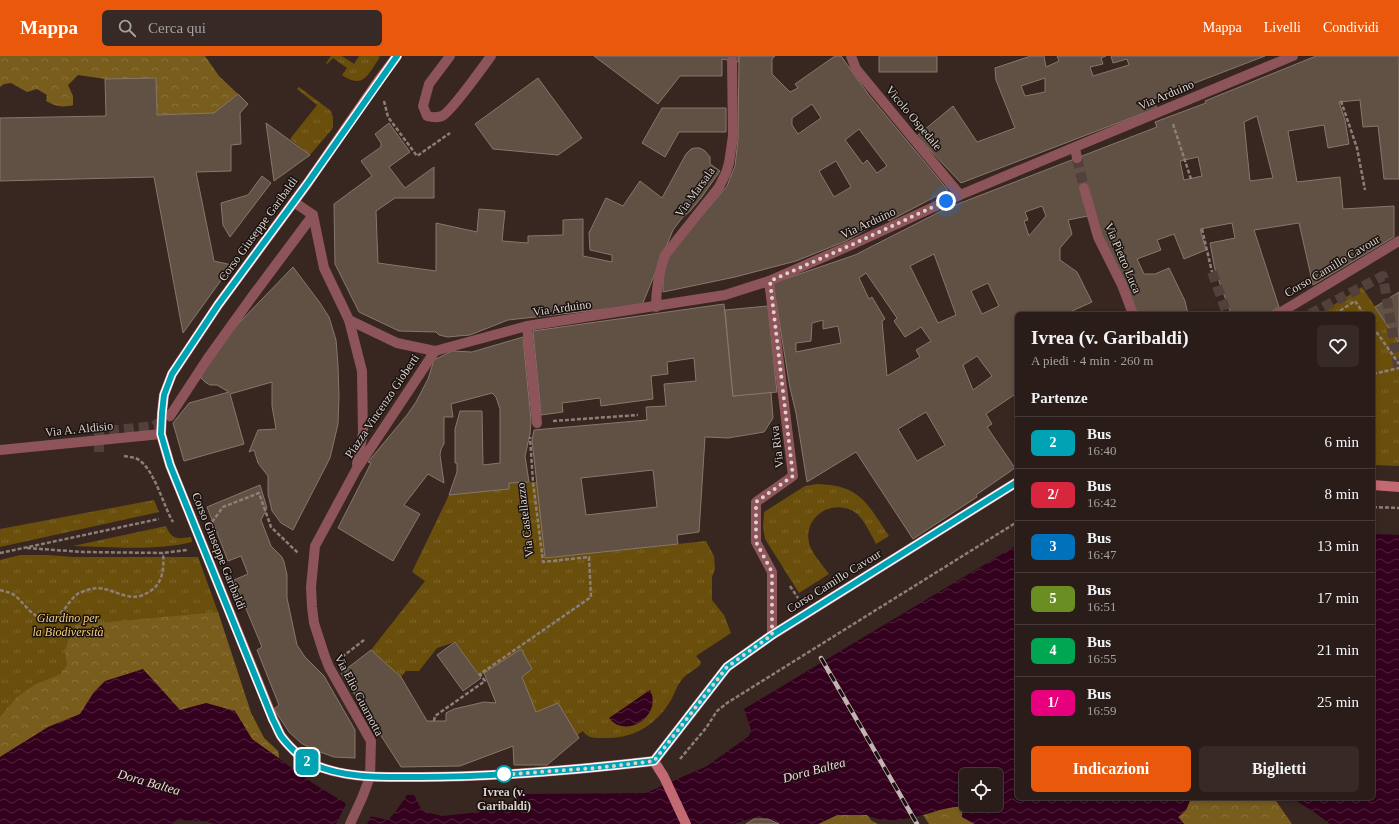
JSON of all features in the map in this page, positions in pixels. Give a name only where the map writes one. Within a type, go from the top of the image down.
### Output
[{"type":"main road","name":"Corso Giuseppe Garibaldi","points":[[397,56],[294,202],[218,305],[172,374],[164,395],[161,434],[170,465],[273,720],[282,736],[308,762],[324,769],[370,777],[484,776],[597,768],[654,761]]},
{"type":"main road","name":"Corso Camillo Cavour","points":[[654,761],[727,667],[772,635],[1015,483]]},
{"type":"main road","points":[[1375,486],[1399,487]]},
{"type":"main road","points":[[654,761],[664,777],[686,824]]},
{"type":"street","points":[[450,56],[429,84],[423,106],[426,116],[442,116],[457,101],[491,56]]},
{"type":"street","name":"Vicolo Ospedale","points":[[851,56],[856,69],[960,195]]},
{"type":"street","name":"Via Arduino","points":[[435,351],[527,326],[725,295],[770,281],[960,195],[1076,153],[1293,56]]},
{"type":"street","name":"Via Marsala","points":[[656,307],[656,293],[660,268],[665,255],[719,187],[726,173],[733,136],[732,61]]},
{"type":"street","name":"Via Pietro Luca","points":[[1084,188],[1098,238],[1122,285],[1132,312]]},
{"type":"street","points":[[294,202],[313,215],[324,268],[349,320]]},
{"type":"street","points":[[170,416],[208,358],[313,215]]},
{"type":"street","name":"Corso Camillo Cavour","points":[[1281,312],[1399,241]]},
{"type":"street","name":"Via Riva","points":[[770,281],[793,476],[756,502],[756,542],[772,572],[772,635]]},
{"type":"street","name":"Piazza Vincenzo Gioberti","points":[[349,320],[397,343],[435,351],[356,470]]},
{"type":"street","name":"Piazza Vincenzo Gioberti","points":[[349,320],[362,370],[363,433],[356,470]]},
{"type":"street","points":[[527,326],[537,423]]},
{"type":"street","name":"Via A. Aldisio","points":[[0,450],[161,434]]},
{"type":"street","name":"Via Elio Guarnotta","points":[[350,824],[370,777],[372,741],[329,667],[314,623],[311,587],[312,563],[315,546],[356,470]]},
{"type":"path","points":[[1341,101],[1357,148],[1365,190]]},
{"type":"path","points":[[1173,123],[1191,179]]},
{"type":"path","points":[[1202,229],[1212,272]]},
{"type":"path","points":[[1338,312],[1355,301],[1363,312]]},
{"type":"path","points":[[1375,330],[1399,364]]},
{"type":"path","points":[[1375,374],[1399,368]]},
{"type":"path","points":[[537,423],[638,415]]},
{"type":"path","name":"Via Castellazzo","points":[[434,721],[435,716],[485,681],[480,674],[591,597],[589,557],[543,562],[533,482],[530,438],[533,427],[537,423]]},
{"type":"path","points":[[119,456],[139,460],[146,468],[175,525],[180,528],[195,525]]},
{"type":"path","points":[[214,528],[212,522],[223,507],[259,493],[271,527],[294,550],[312,563]]},
{"type":"path","points":[[1375,507],[1399,508]]},
{"type":"path","points":[[0,553],[158,519]]},
{"type":"path","points":[[664,777],[706,728],[717,710],[726,703],[1015,523]]},
{"type":"path","points":[[27,548],[83,552],[164,553],[193,549]]},
{"type":"path","points":[[0,590],[13,594],[35,616],[46,620],[56,618],[78,593],[89,589],[108,589],[120,595],[132,597],[145,596],[157,586],[162,576],[164,553]]},
{"type":"path","points":[[342,656],[364,640]]},
{"type":"green space","points":[[0,56],[205,56],[219,76],[238,94],[214,113],[157,115],[155,78],[105,79],[78,75],[68,85],[73,96],[73,105],[59,106],[46,101],[47,95],[37,89],[27,92],[11,83],[4,84],[0,87]]},
{"type":"green space","points":[[331,56],[342,56],[354,64],[359,56],[380,57],[365,78],[356,81],[342,75],[347,68],[333,58],[327,64],[326,63]]},
{"type":"green space","points":[[299,87],[331,111],[333,118],[333,128],[310,155],[290,139],[317,105],[297,89]]},
{"type":"green space","points":[[1362,287],[1399,343],[1399,466],[1375,465],[1375,312],[1322,312]]},
{"type":"green space","points":[[537,482],[545,558],[706,541],[714,556],[715,569],[712,577],[712,600],[724,615],[731,633],[696,656],[701,662],[700,665],[683,678],[671,700],[659,716],[652,723],[635,733],[616,738],[592,738],[583,731],[577,735],[558,703],[536,712],[522,677],[532,669],[521,649],[480,676],[455,642],[437,648],[419,671],[406,671],[401,677],[371,650],[425,581],[412,572],[449,495],[509,489],[509,483]]},
{"type":"green space","points":[[817,484],[832,485],[853,492],[868,505],[889,536],[876,544],[870,532],[859,515],[856,513],[839,507],[830,508],[822,512],[815,517],[811,525],[808,533],[809,543],[815,555],[829,574],[799,593],[765,539],[763,527],[764,512],[805,486]]},
{"type":"green space","points":[[154,500],[159,512],[0,547],[0,529]]},
{"type":"green space","points":[[166,526],[170,534],[176,538],[191,537],[192,542],[164,547],[118,548],[73,546]]},
{"type":"green space","name":"Giardino per la Biodiversità","points":[[20,555],[73,557],[198,557],[218,612],[251,713],[264,738],[278,751],[279,758],[252,739],[17,746],[0,757],[0,560]]},
{"type":"green space","points":[[218,612],[251,713],[264,738],[278,751],[279,758],[252,739],[235,711],[206,703],[180,711],[94,692],[80,714],[48,727],[0,757],[0,717],[17,697],[36,684],[61,674],[67,665],[65,651],[76,625]]},
{"type":"green space","points":[[1190,800],[1275,800],[1292,824],[1184,824],[1178,817],[1186,810]]},
{"type":"green space","points":[[959,806],[959,812],[963,812],[962,817],[975,824],[929,824],[923,815],[948,807]]},
{"type":"green space","points":[[837,815],[867,815],[872,821],[878,824],[818,824]]},
{"type":"water","points":[[1375,534],[1399,535],[1399,824],[1330,824],[1295,800],[1375,800]]},
{"type":"water","name":"Dora Baltea","points":[[1015,546],[1015,800],[1190,800],[1186,810],[1178,817],[1184,824],[975,824],[962,817],[962,812],[1003,812],[1003,768],[959,768],[959,806],[946,808],[897,820],[873,818],[867,815],[837,815],[818,824],[778,824],[759,816],[734,824],[215,824],[204,821],[176,820],[173,824],[0,824],[0,757],[48,727],[80,714],[94,692],[105,681],[143,669],[180,710],[206,703],[235,711],[252,739],[314,784],[345,803],[355,813],[388,820],[407,795],[414,795],[422,811],[442,816],[471,813],[509,805],[523,794],[646,793],[707,766],[749,736],[751,730],[744,709]]},
{"type":"water","points":[[650,690],[653,699],[651,708],[647,716],[641,722],[624,726],[616,724],[609,718]]},
{"type":"pier","points":[[347,802],[356,811],[372,815],[367,824],[336,824]]},
{"type":"building","points":[[594,56],[739,56],[739,62],[722,59],[722,76],[680,76],[658,104]]},
{"type":"building","points":[[739,56],[775,56],[772,59],[772,74],[790,92],[798,88],[795,84],[835,56],[841,56],[868,94],[948,190],[889,221],[886,218],[846,241],[796,261],[735,277],[663,292],[663,268],[668,256],[727,186],[735,166],[738,139]],"holes":[[[812,104],[821,118],[798,134],[792,125],[792,118]],[[859,129],[887,166],[877,173],[867,160],[863,164],[845,140]],[[836,161],[851,187],[834,197],[819,171]]]},
{"type":"building","points":[[879,56],[937,56],[937,72],[879,72]]},
{"type":"building","points":[[1031,56],[1044,56],[1046,67],[1059,61],[1057,56],[1106,56],[1101,58],[1103,64],[1090,67],[1093,76],[1129,65],[1127,59],[1113,63],[1111,56],[1265,56],[1153,99],[1157,108],[961,183],[917,136],[953,106],[977,142],[1015,128],[996,80],[995,68]],"holes":[[[1045,78],[1045,92],[1025,96],[1021,86]]]},
{"type":"building","points":[[1316,56],[1399,56],[1399,179],[1384,179],[1378,126],[1363,127],[1360,100],[1339,102],[1345,120],[1349,144],[1328,148],[1324,125],[1288,131],[1297,182],[1340,177],[1343,209],[1394,206],[1394,237],[1313,285],[1299,223],[1254,230],[1279,307],[1271,312],[1230,312],[1215,270],[1210,243],[1235,238],[1232,223],[1200,229],[1206,250],[1184,259],[1174,234],[1157,240],[1161,250],[1137,259],[1144,274],[1155,274],[1169,268],[1185,301],[1188,312],[1136,312],[1088,216],[1068,220],[1072,234],[1060,248],[1060,260],[1077,272],[1092,302],[1072,311],[1073,312],[1015,312],[1015,394],[986,414],[992,424],[987,427],[1015,468],[976,495],[977,497],[913,539],[856,452],[807,482],[773,283],[855,255],[945,209],[1157,127],[1155,122],[1206,103],[1205,101]],"holes":[[[1257,116],[1273,178],[1250,181],[1244,122]],[[1198,157],[1202,176],[1184,180],[1180,161]],[[1042,206],[1046,216],[1029,236],[1024,221],[1028,220],[1025,212]],[[934,254],[956,315],[938,323],[910,266]],[[866,273],[897,318],[894,321],[905,337],[921,327],[931,341],[916,350],[920,357],[887,376],[882,321],[885,319],[872,297],[869,299],[859,278]],[[988,283],[999,306],[982,314],[971,291]],[[823,320],[823,329],[838,326],[841,343],[796,352],[796,343],[811,341],[812,323]],[[977,356],[992,376],[973,390],[963,365]],[[926,412],[945,445],[917,461],[898,429]]]},
{"type":"building","points":[[156,78],[157,115],[214,113],[238,94],[248,104],[240,113],[241,144],[231,145],[231,171],[196,172],[214,261],[232,265],[183,333],[154,177],[0,181],[0,118],[106,116],[105,79]]},
{"type":"building","points":[[538,78],[582,138],[558,155],[493,149],[475,124]]},
{"type":"building","points":[[662,108],[726,108],[726,132],[679,132],[665,157],[642,143]]},
{"type":"building","points":[[266,123],[310,155],[274,181]]},
{"type":"building","points":[[389,123],[410,152],[389,167],[405,188],[434,167],[434,198],[395,198],[376,211],[378,263],[436,271],[436,223],[477,232],[479,209],[505,211],[502,241],[528,243],[528,236],[563,235],[563,220],[583,219],[583,256],[612,262],[612,255],[590,250],[589,233],[606,198],[623,206],[640,181],[662,198],[686,154],[691,149],[695,148],[700,148],[705,151],[710,157],[710,164],[720,171],[701,198],[673,230],[642,305],[508,320],[470,335],[448,337],[439,335],[436,332],[399,331],[359,312],[335,264],[334,204],[372,176],[361,161],[381,147],[381,143],[375,134]]},
{"type":"building","points":[[262,176],[271,183],[230,237],[223,225],[221,203],[248,195]]},
{"type":"building","points":[[293,267],[329,317],[336,340],[339,396],[338,424],[330,458],[293,530],[281,523],[272,511],[268,494],[268,476],[258,463],[254,450],[249,452],[258,430],[276,429],[272,406],[272,382],[230,394],[244,444],[184,461],[173,423],[189,403],[229,392],[217,385],[210,385],[205,382],[201,378],[201,372],[237,325]]},
{"type":"building","points":[[1399,292],[1399,343],[1375,307]]},
{"type":"building","points":[[724,304],[733,396],[771,392],[773,418],[764,432],[728,438],[705,437],[699,532],[677,535],[678,544],[545,558],[532,440],[534,430],[647,420],[646,407],[666,406],[664,384],[696,381],[694,358],[667,362],[668,374],[651,376],[653,399],[601,406],[600,398],[562,403],[563,412],[541,415],[533,331]],"holes":[[[653,470],[657,507],[586,515],[581,478]]]},
{"type":"building","points":[[768,306],[777,392],[733,396],[725,310]]},
{"type":"building","points":[[523,337],[531,420],[530,434],[525,456],[529,482],[509,483],[509,489],[449,495],[457,472],[457,463],[455,463],[455,429],[460,411],[482,411],[483,465],[500,463],[500,409],[496,397],[492,393],[451,404],[453,417],[444,417],[444,444],[440,455],[444,483],[428,474],[404,505],[420,514],[393,561],[338,528],[371,463],[368,462],[416,402],[428,379],[434,360],[452,351],[472,352]]},
{"type":"building","points":[[260,485],[267,508],[261,520],[271,546],[282,557],[284,562],[287,575],[287,598],[297,645],[305,657],[324,676],[355,730],[355,758],[334,757],[312,749],[301,743],[289,732],[274,709],[279,705],[257,650],[262,647],[234,580],[248,574],[241,556],[228,561],[207,507]]},
{"type":"building","points":[[455,642],[481,678],[463,691],[437,655]]},
{"type":"building","points":[[521,649],[532,669],[522,677],[536,712],[558,703],[579,738],[547,765],[514,765],[513,746],[460,766],[401,767],[341,673],[371,650],[401,677],[427,721],[446,721],[446,713],[454,709],[484,702],[496,703],[484,673]]},
{"type":"building","points":[[754,819],[768,819],[779,824],[746,824]]},
{"type":"tunnel","points":[[1077,158],[1084,188]]},
{"type":"tunnel","points":[[1212,272],[1226,312]]},
{"type":"tunnel","points":[[1314,312],[1383,276],[1399,372]]},
{"type":"tunnel","points":[[99,452],[99,432],[154,426],[168,417]]},
{"type":"railway","points":[[821,658],[917,824]]},
{"type":"bus line","name":"2","points":[[397,56],[307,184],[218,305],[172,374],[164,395],[161,434],[170,465],[273,720],[282,736],[308,762],[324,769],[353,775],[370,777],[435,777],[484,776],[597,768],[654,761],[727,667],[772,635],[1015,483]]},
{"type":"place","name":"Ivrea (v. Garibaldi)","points":[[504,774]]},
{"type":"route","points":[[504,774],[498,775],[597,768],[654,761],[727,667],[772,635],[772,572],[756,542],[756,502],[793,476],[770,281],[946,201]]}]
